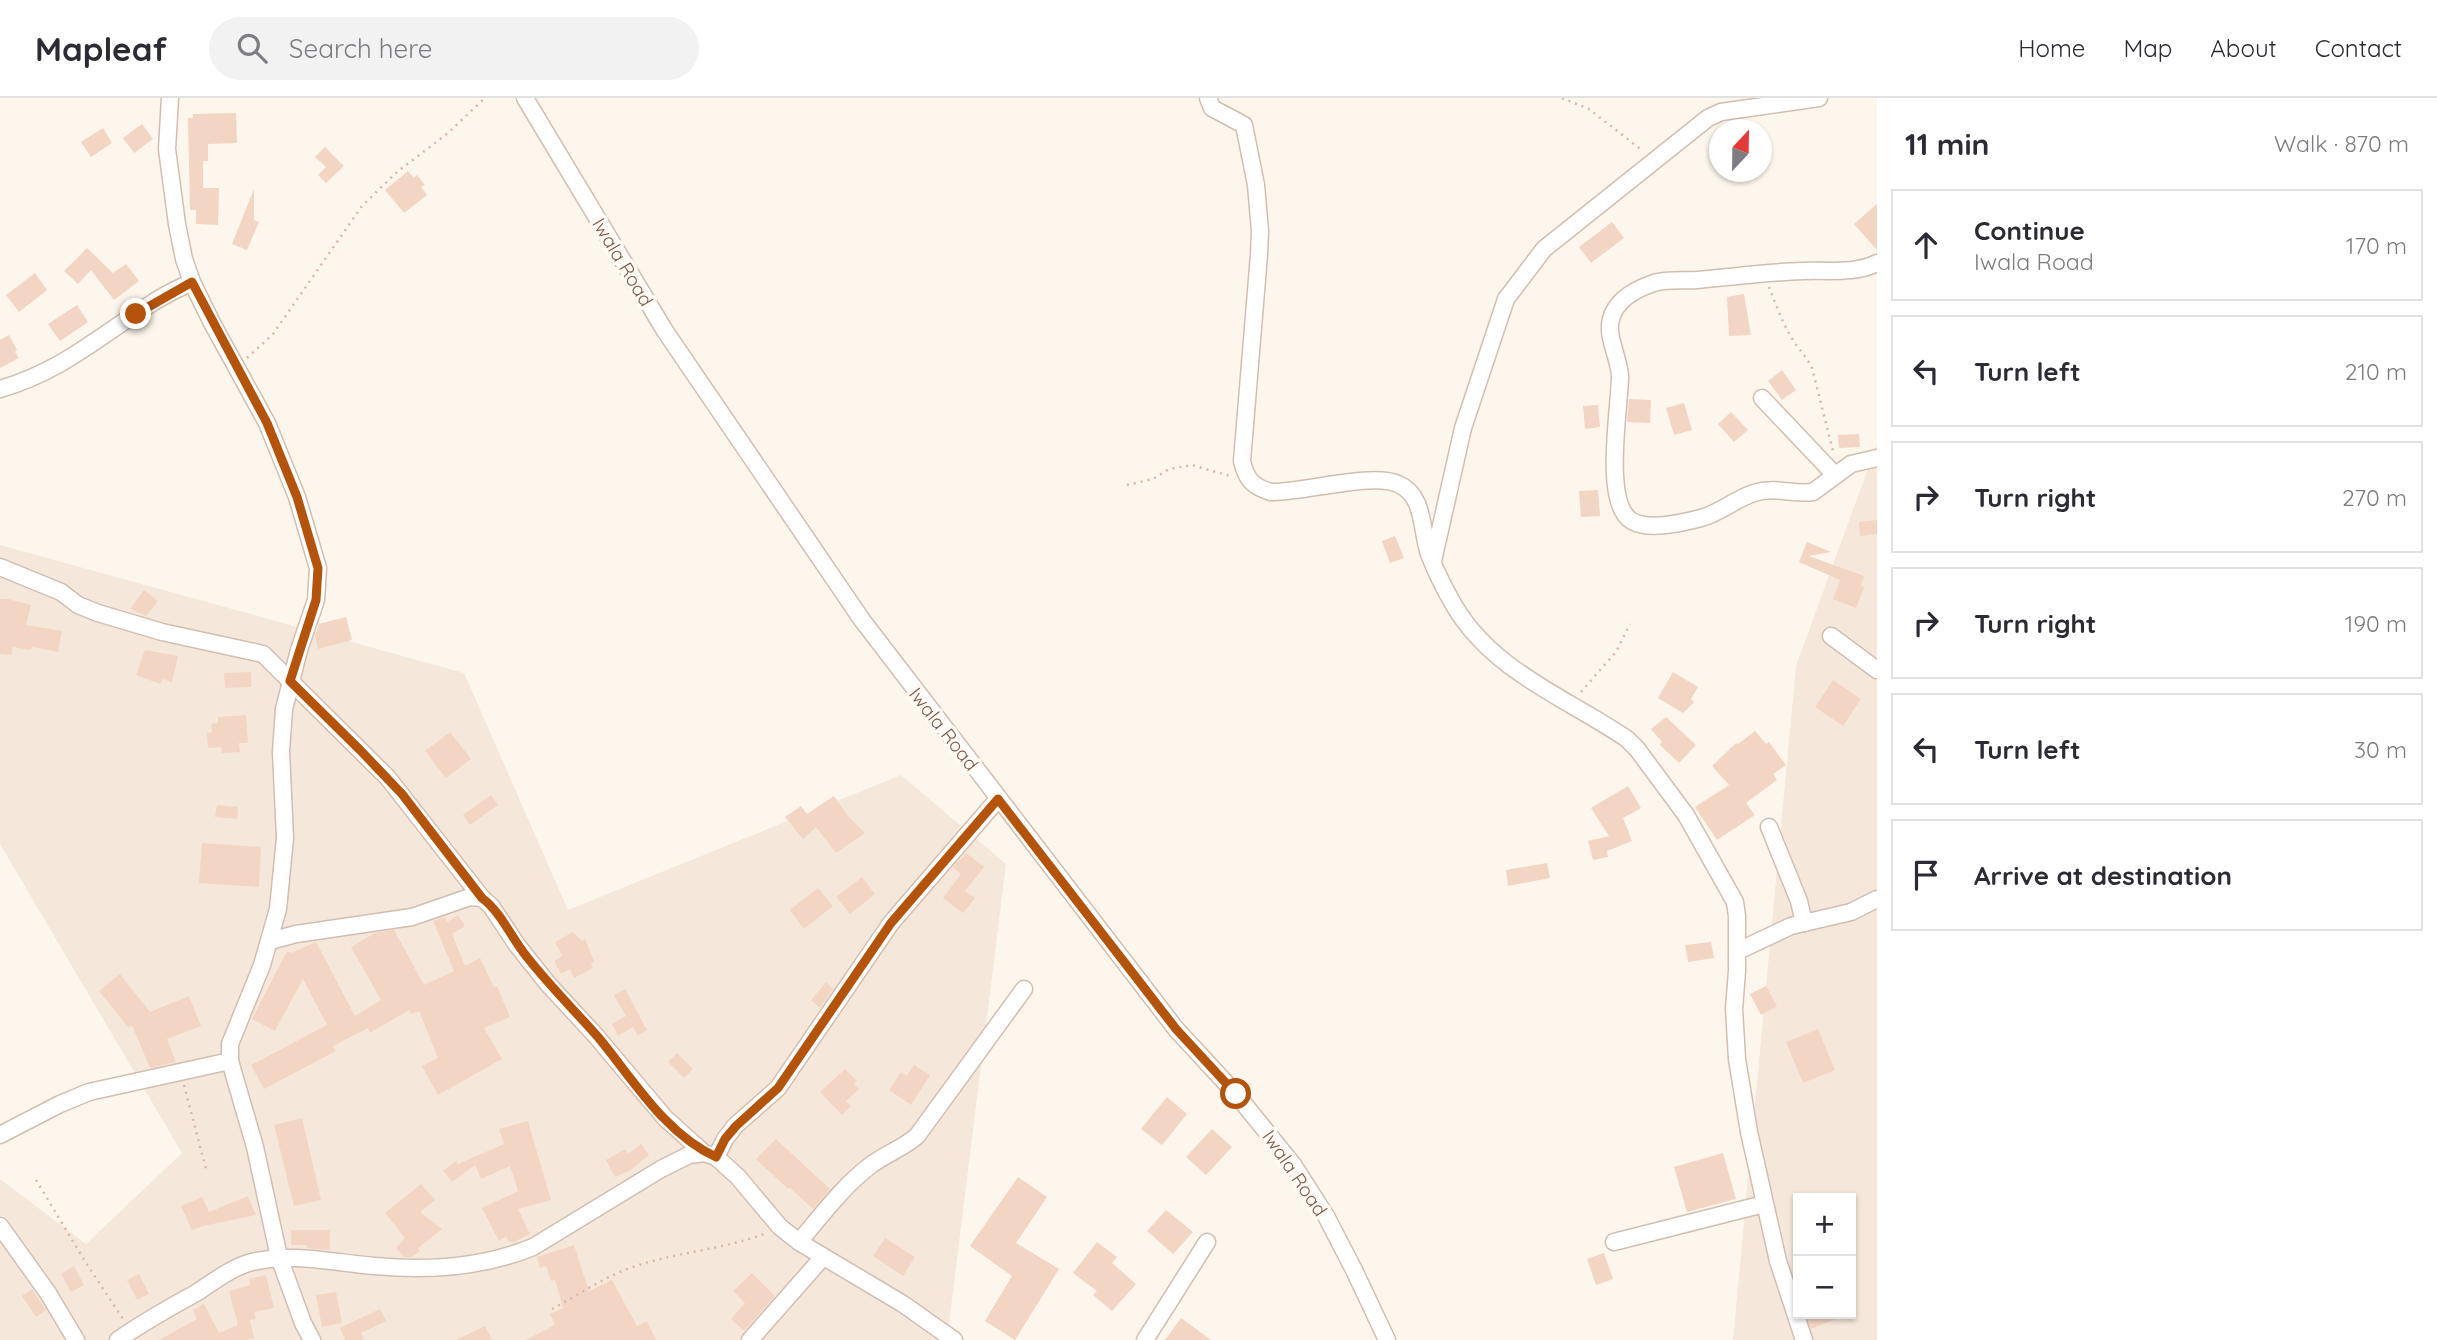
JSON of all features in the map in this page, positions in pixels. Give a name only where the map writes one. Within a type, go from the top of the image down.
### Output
[{"type":"street","points":[[170,98],[167,149],[177,224],[192,282],[267,423],[297,497],[318,568],[316,600],[290,681],[284,709],[281,752],[285,804],[283,873],[278,909],[270,941],[230,1044],[230,1061],[258,1159],[279,1257],[312,1340]]},
{"type":"street","name":"Iwala Road","points":[[525,98],[673,342],[862,620],[1176,1029],[1236,1094],[1294,1166],[1326,1216],[1387,1340]]},
{"type":"street","points":[[1208,98],[1212,108],[1244,125],[1256,185],[1260,231],[1258,280],[1242,461],[1249,482],[1260,489],[1282,492],[1346,483],[1395,482],[1406,488],[1416,499],[1432,563],[1463,620],[1482,642],[1517,672],[1627,739],[1686,815],[1735,902],[1738,951],[1734,1009],[1737,1059],[1764,1204],[1786,1290],[1804,1340]]},
{"type":"street","points":[[1432,563],[1463,428],[1506,299],[1544,249],[1715,114],[1819,98]]},
{"type":"street","points":[[1877,263],[1858,270],[1763,272],[1657,282],[1641,288],[1618,304],[1609,324],[1620,365],[1615,481],[1619,505],[1626,517],[1635,523],[1672,524],[1702,518],[1754,493],[1780,489],[1812,492],[1851,464],[1877,458]]},
{"type":"street","points":[[0,389],[58,366],[155,301],[192,282]]},
{"type":"street","points":[[1762,398],[1836,473]]},
{"type":"street","points":[[0,567],[61,592],[78,605],[98,613],[162,632],[263,654],[402,794],[491,906],[548,984],[596,1035],[665,1118],[738,1177],[780,1227],[799,1242],[902,1304],[954,1340]]},
{"type":"street","points":[[1831,636],[1877,670]]},
{"type":"street","points":[[124,1335],[240,1266],[279,1257],[377,1267],[469,1265],[502,1258],[533,1247],[661,1169],[689,1155],[710,1155],[736,1126],[778,1088],[891,923],[998,799]]},
{"type":"street","points":[[1769,827],[1804,923]]},
{"type":"street","points":[[270,941],[296,934],[412,917],[470,897],[482,898]]},
{"type":"street","points":[[1738,951],[1791,926],[1851,912],[1877,900]]},
{"type":"street","points":[[799,1242],[853,1181],[872,1164],[917,1136],[1024,989]]},
{"type":"street","points":[[0,1135],[89,1092],[230,1061]]},
{"type":"street","points":[[1614,1242],[1764,1204]]},
{"type":"street","points":[[0,1226],[48,1293],[76,1340]]},
{"type":"street","points":[[1145,1340],[1207,1242]]},
{"type":"street","points":[[750,1340],[822,1257]]},
{"type":"path","points":[[236,366],[273,334],[376,190],[448,133],[485,98]]},
{"type":"path","points":[[1562,98],[1582,104],[1600,116],[1654,162]]},
{"type":"path","points":[[1763,272],[1787,330],[1812,368],[1836,473]]},
{"type":"path","points":[[1127,485],[1153,479],[1169,469],[1192,465],[1249,482]]},
{"type":"path","points":[[1572,707],[1586,684],[1616,652],[1630,624]]},
{"type":"path","points":[[180,1072],[205,1169]]},
{"type":"path","points":[[36,1180],[86,1263],[124,1335]]},
{"type":"path","points":[[552,1309],[602,1280],[632,1267],[736,1243],[780,1227]]},
{"type":"shaded area","points":[[1877,444],[1877,1340],[1733,1340],[1796,666]]},
{"type":"shaded area","points":[[0,545],[464,673],[568,910],[901,775],[1006,864],[947,1340],[0,1340],[0,1179],[86,1244],[182,1153],[0,844]]},
{"type":"building","points":[[236,113],[237,143],[208,144],[208,161],[203,161],[203,188],[219,188],[218,225],[196,224],[196,210],[190,210],[188,118],[193,118],[193,114]]},
{"type":"building","points":[[142,124],[153,139],[134,153],[123,138]]},
{"type":"building","points":[[103,128],[112,143],[91,157],[81,142]]},
{"type":"building","points":[[325,147],[344,166],[326,183],[318,175],[326,167],[315,157]]},
{"type":"building","points":[[408,171],[414,178],[417,175],[425,185],[421,187],[427,195],[404,213],[385,190]]},
{"type":"building","points":[[254,189],[254,220],[259,222],[247,250],[232,244]]},
{"type":"building","points":[[1877,204],[1877,250],[1854,224]]},
{"type":"building","points":[[1612,222],[1624,238],[1591,263],[1579,247]]},
{"type":"building","points":[[87,248],[113,273],[126,264],[139,281],[114,300],[91,270],[78,284],[64,271]]},
{"type":"building","points":[[35,273],[47,290],[19,312],[6,295]]},
{"type":"building","points":[[1744,294],[1751,335],[1729,336],[1727,297]]},
{"type":"building","points":[[77,305],[88,322],[60,341],[48,324]]},
{"type":"building","points":[[9,335],[19,358],[0,368],[0,340]]},
{"type":"building","points":[[1782,370],[1796,390],[1782,400],[1768,381]]},
{"type":"building","points":[[1629,399],[1651,400],[1650,423],[1627,422]]},
{"type":"building","points":[[1684,403],[1692,430],[1674,435],[1666,408]]},
{"type":"building","points":[[1598,405],[1600,427],[1585,429],[1583,406]]},
{"type":"building","points":[[1731,412],[1748,430],[1734,442],[1718,424]]},
{"type":"building","points":[[1859,434],[1860,447],[1839,448],[1838,435]]},
{"type":"building","points":[[1598,490],[1600,516],[1581,517],[1579,491]]},
{"type":"building","points":[[1877,520],[1877,534],[1860,536],[1859,522]]},
{"type":"building","points":[[1395,536],[1404,558],[1390,563],[1382,541]]},
{"type":"building","points":[[1807,542],[1831,552],[1809,556],[1864,576],[1861,586],[1864,587],[1856,608],[1833,599],[1840,580],[1799,562]]},
{"type":"building","points":[[144,590],[158,601],[146,616],[130,609]]},
{"type":"building","points":[[0,599],[31,605],[26,625],[62,631],[58,652],[32,647],[31,650],[12,647],[12,655],[0,654]]},
{"type":"building","points":[[346,617],[352,640],[318,649],[315,636],[319,624]]},
{"type":"building","points":[[145,650],[178,656],[172,682],[162,679],[160,684],[136,675]]},
{"type":"building","points":[[251,672],[251,687],[225,688],[224,673]]},
{"type":"building","points":[[1673,672],[1698,687],[1691,699],[1694,702],[1683,713],[1658,698]]},
{"type":"building","points":[[1833,680],[1861,699],[1843,726],[1815,707]]},
{"type":"building","points":[[246,715],[248,743],[239,743],[240,752],[222,753],[221,747],[208,748],[207,733],[212,732],[211,724],[218,723],[218,717]]},
{"type":"building","points":[[1666,717],[1696,745],[1679,763],[1660,745],[1662,742],[1651,729]]},
{"type":"building","points":[[1755,731],[1766,744],[1769,742],[1786,765],[1773,774],[1777,780],[1746,803],[1755,815],[1717,840],[1695,807],[1729,785],[1712,766],[1736,743]]},
{"type":"building","points":[[450,732],[471,759],[446,778],[425,751]]},
{"type":"building","points":[[1628,786],[1641,808],[1623,818],[1632,841],[1607,851],[1608,857],[1593,860],[1588,841],[1609,836],[1591,808]]},
{"type":"building","points":[[491,795],[498,805],[470,825],[463,815]]},
{"type":"building","points":[[834,796],[847,815],[865,833],[836,853],[816,827],[803,839],[785,817],[801,806],[807,814]]},
{"type":"building","points":[[217,805],[238,807],[237,819],[215,817]]},
{"type":"building","points":[[202,843],[261,847],[259,887],[199,883]]},
{"type":"building","points":[[966,853],[984,867],[965,891],[975,898],[963,913],[943,898],[961,874],[953,867]]},
{"type":"building","points":[[1547,863],[1550,878],[1508,886],[1506,870]]},
{"type":"building","points":[[862,877],[875,894],[850,914],[836,897]]},
{"type":"building","points":[[818,888],[833,906],[804,929],[790,910]]},
{"type":"building","points":[[458,915],[465,926],[452,934],[465,966],[480,958],[494,987],[497,986],[510,1017],[484,1028],[502,1059],[438,1095],[422,1066],[438,1058],[419,1011],[411,1014],[409,1010],[370,1033],[368,1028],[333,1046],[336,1051],[264,1089],[251,1065],[327,1025],[303,979],[275,1031],[252,1019],[287,951],[291,953],[316,942],[355,1016],[381,1000],[351,947],[375,933],[394,930],[424,985],[454,971],[433,921],[445,917],[447,922]]},
{"type":"building","points":[[573,932],[582,941],[585,939],[594,961],[591,963],[593,968],[574,978],[570,969],[561,974],[554,961],[562,956],[555,942]]},
{"type":"building","points":[[1711,942],[1714,958],[1688,962],[1685,945]]},
{"type":"building","points":[[120,974],[150,1012],[189,996],[201,1026],[167,1039],[176,1062],[150,1068],[132,1025],[129,1028],[99,991]]},
{"type":"building","points":[[826,982],[833,989],[820,1008],[811,1000]]},
{"type":"building","points":[[1766,986],[1777,1006],[1761,1015],[1750,994]]},
{"type":"building","points":[[625,989],[647,1030],[638,1036],[633,1027],[618,1036],[612,1024],[626,1016],[614,995]]},
{"type":"building","points":[[1818,1029],[1835,1070],[1803,1083],[1786,1042]]},
{"type":"building","points":[[677,1053],[693,1069],[684,1078],[668,1062]]},
{"type":"building","points":[[914,1065],[930,1075],[911,1105],[889,1090],[901,1072],[907,1076]]},
{"type":"building","points":[[845,1069],[857,1081],[854,1084],[859,1089],[846,1101],[851,1106],[842,1115],[820,1092]]},
{"type":"building","points":[[1167,1097],[1187,1114],[1162,1145],[1141,1129]]},
{"type":"building","points":[[302,1118],[321,1200],[294,1206],[274,1125]]},
{"type":"building","points":[[528,1121],[551,1200],[518,1209],[530,1234],[514,1242],[509,1242],[506,1236],[499,1241],[482,1208],[518,1191],[510,1166],[481,1179],[475,1165],[452,1182],[443,1171],[456,1161],[458,1164],[504,1144],[499,1129]]},
{"type":"building","points":[[1212,1129],[1232,1147],[1206,1175],[1186,1157]]},
{"type":"building","points":[[776,1139],[830,1189],[813,1209],[756,1159]]},
{"type":"building","points":[[641,1144],[649,1155],[629,1171],[615,1177],[606,1160],[625,1149],[628,1154]]},
{"type":"building","points":[[1723,1153],[1736,1199],[1687,1212],[1674,1167]]},
{"type":"building","points":[[1018,1177],[1047,1197],[1016,1243],[1059,1269],[1015,1340],[985,1321],[1012,1276],[970,1246]]},
{"type":"building","points":[[421,1184],[435,1200],[420,1212],[442,1229],[418,1248],[420,1251],[412,1257],[404,1257],[396,1248],[405,1238],[385,1213]]},
{"type":"building","points":[[248,1196],[256,1215],[192,1230],[181,1206],[202,1197],[209,1212]]},
{"type":"building","points":[[1166,1210],[1193,1232],[1173,1254],[1147,1231]]},
{"type":"building","points":[[291,1230],[330,1230],[330,1250],[291,1245]]},
{"type":"building","points":[[885,1238],[915,1257],[903,1276],[873,1256]]},
{"type":"building","points":[[1097,1242],[1117,1257],[1112,1263],[1136,1284],[1112,1311],[1093,1295],[1097,1291],[1073,1273]]},
{"type":"building","points":[[574,1245],[589,1291],[612,1280],[637,1326],[647,1321],[656,1340],[526,1340],[555,1325],[550,1314],[563,1308],[555,1280],[551,1281],[546,1266],[540,1268],[537,1257]]},
{"type":"building","points":[[1604,1253],[1613,1279],[1596,1285],[1587,1259]]},
{"type":"building","points":[[74,1266],[84,1285],[71,1292],[61,1274]]},
{"type":"building","points":[[752,1273],[775,1296],[744,1331],[731,1319],[745,1303],[733,1291]]},
{"type":"building","points":[[139,1274],[149,1294],[137,1300],[127,1280]]},
{"type":"building","points":[[266,1275],[274,1308],[254,1312],[256,1319],[250,1320],[254,1338],[159,1340],[197,1319],[193,1310],[204,1304],[219,1333],[238,1325],[229,1291],[250,1285],[249,1279]]},
{"type":"building","points":[[32,1289],[46,1310],[36,1317],[22,1296]]},
{"type":"building","points":[[336,1292],[342,1323],[322,1327],[316,1295]]},
{"type":"building","points":[[380,1309],[386,1321],[361,1333],[364,1340],[345,1340],[340,1328]]},
{"type":"building","points":[[1181,1318],[1211,1340],[1165,1340]]},
{"type":"building","points":[[1808,1319],[1836,1319],[1811,1329]]},
{"type":"building","points":[[485,1326],[492,1340],[456,1340]]},
{"type":"route","points":[[136,314],[192,282],[267,423],[297,497],[318,568],[316,600],[290,681],[402,794],[491,906],[548,984],[596,1035],[665,1118],[704,1153],[716,1157],[725,1139],[736,1126],[778,1088],[891,923],[998,799],[1176,1029],[1236,1094]]}]
